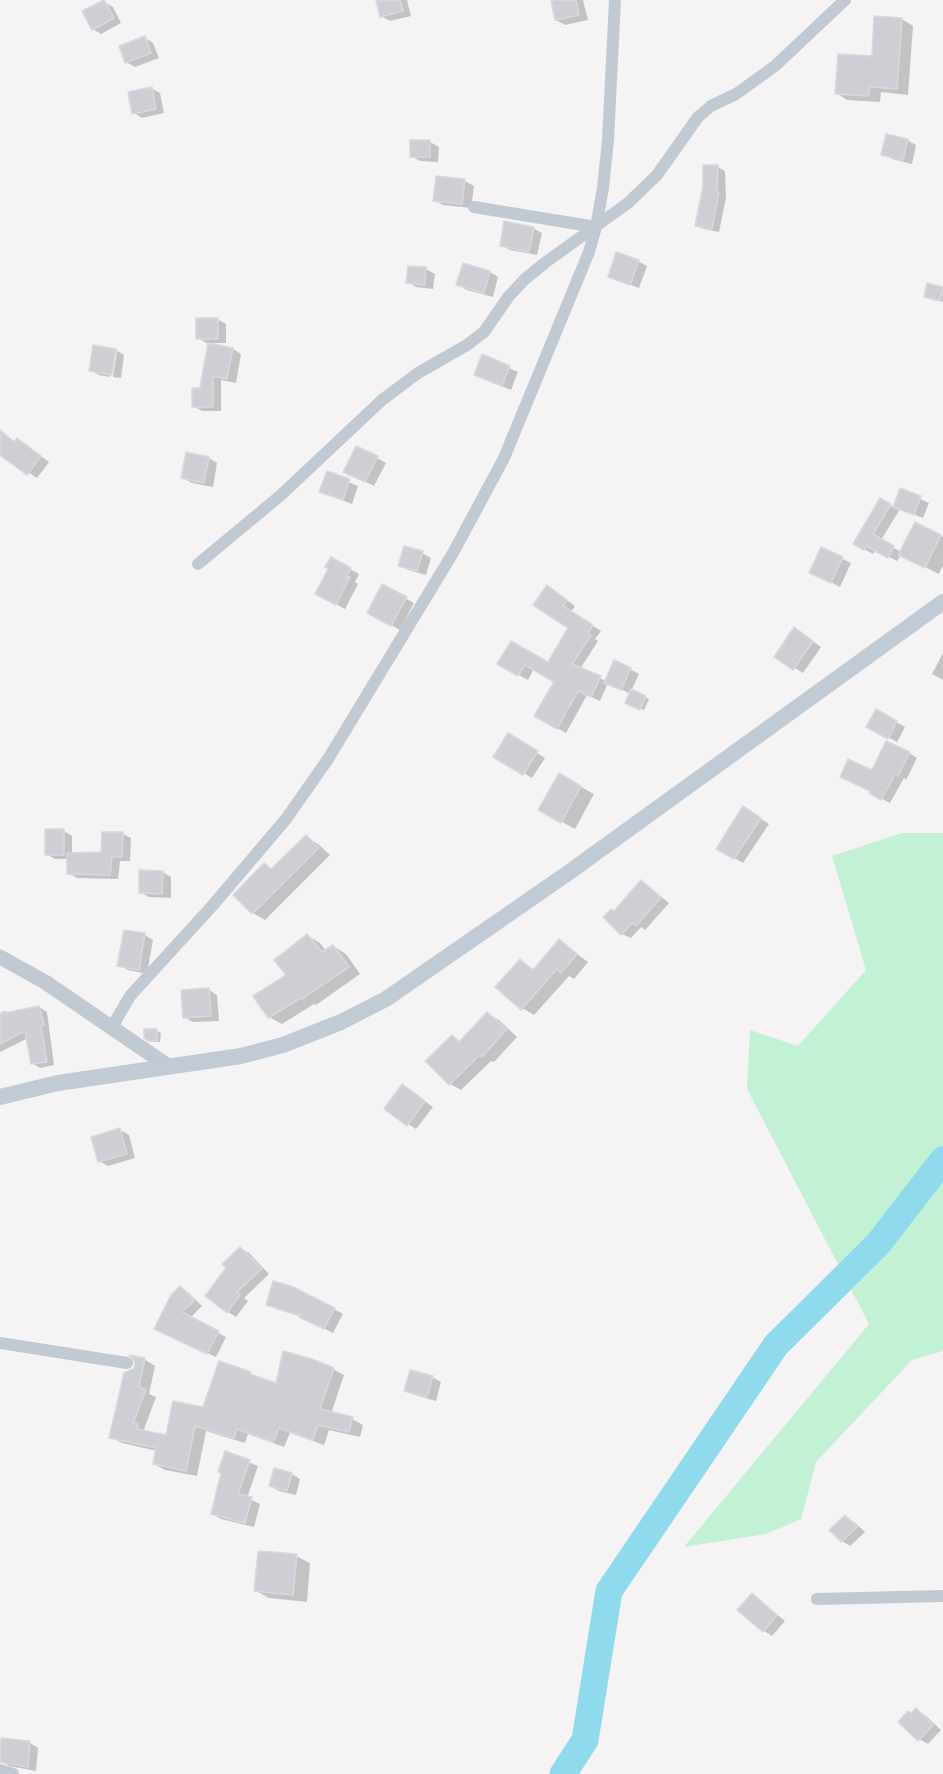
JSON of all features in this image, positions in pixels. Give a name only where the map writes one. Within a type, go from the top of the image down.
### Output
[{"type":"main road","points":[[0,1097],[58,1083],[241,1056],[283,1044],[341,1022],[386,999],[568,873],[943,602]]},
{"type":"street","points":[[112,1028],[130,996],[213,905],[285,819],[328,759],[453,553],[504,458],[534,389],[596,227],[608,140],[615,0]]},
{"type":"street","points":[[198,564],[281,495],[382,400],[418,373],[467,345],[484,332],[509,296],[525,279],[628,203],[657,175],[698,117],[711,106],[736,94],[775,66],[845,0]]},
{"type":"street","points":[[474,207],[596,227]]},
{"type":"street","points":[[0,957],[22,967],[168,1066]]},
{"type":"street","points":[[0,1343],[127,1363]]},
{"type":"street","points":[[817,1599],[943,1596]]},
{"type":"street","points":[[0,1770],[13,1774]]},
{"type":"green space","points":[[902,833],[943,833],[943,1351],[912,1360],[816,1462],[801,1519],[766,1534],[684,1547],[869,1324],[747,1089],[750,1030],[798,1046],[866,970],[832,856]]},
{"type":"building","points":[[104,0],[114,18],[92,30],[82,11]]},
{"type":"building","points":[[376,0],[400,0],[403,11],[380,17]]},
{"type":"building","points":[[551,0],[576,0],[579,15],[555,20]]},
{"type":"building","points":[[874,16],[902,18],[897,89],[870,87],[869,96],[835,94],[838,54],[872,56]]},
{"type":"building","points":[[145,36],[151,53],[125,63],[119,46]]},
{"type":"building","points":[[152,87],[156,109],[132,114],[128,92]]},
{"type":"building","points":[[886,134],[908,139],[903,160],[881,155]]},
{"type":"building","points":[[410,140],[430,140],[430,157],[410,157]]},
{"type":"building","points":[[703,165],[718,165],[717,192],[719,192],[712,229],[695,226],[703,186]]},
{"type":"building","points":[[436,176],[465,179],[462,204],[433,201]]},
{"type":"building","points":[[504,221],[534,227],[529,252],[500,246]]},
{"type":"building","points":[[616,252],[639,260],[630,285],[608,277]]},
{"type":"building","points":[[463,263],[490,271],[484,293],[456,285]]},
{"type":"building","points":[[408,266],[426,267],[425,285],[406,283]]},
{"type":"building","points":[[927,283],[943,287],[940,301],[924,297]]},
{"type":"building","points":[[196,318],[218,318],[218,339],[196,339]]},
{"type":"building","points":[[208,343],[233,348],[227,379],[213,376],[213,407],[192,407],[192,388],[200,388]]},
{"type":"building","points":[[93,345],[116,349],[112,375],[89,371]]},
{"type":"building","points":[[482,354],[510,366],[502,386],[474,375]]},
{"type":"building","points":[[0,430],[14,442],[17,438],[41,456],[27,475],[0,455]]},
{"type":"building","points":[[356,446],[378,456],[365,482],[343,472]]},
{"type":"building","points":[[186,452],[209,457],[204,483],[181,478]]},
{"type":"building","points":[[327,471],[350,479],[343,500],[319,492]]},
{"type":"building","points":[[900,488],[921,496],[914,515],[893,507]]},
{"type":"building","points":[[880,498],[891,504],[873,534],[894,546],[888,558],[866,546],[864,550],[853,544]]},
{"type":"building","points":[[915,522],[941,535],[925,568],[898,555]]},
{"type":"building","points":[[404,546],[423,551],[417,571],[398,566]]},
{"type":"building","points":[[821,547],[843,557],[831,583],[809,573]]},
{"type":"building","points":[[331,557],[351,568],[346,577],[350,577],[336,605],[315,594],[328,569],[325,567]]},
{"type":"building","points":[[382,584],[407,597],[391,626],[367,613]]},
{"type":"building","points":[[547,585],[567,600],[563,606],[593,625],[588,633],[591,635],[572,664],[601,676],[591,697],[578,691],[557,729],[534,716],[554,682],[525,665],[518,676],[497,664],[511,641],[548,662],[568,628],[533,605]]},
{"type":"building","points":[[794,627],[813,641],[793,670],[774,657]]},
{"type":"building","points":[[614,660],[631,668],[621,690],[604,683]]},
{"type":"building","points":[[631,689],[646,696],[640,710],[625,703]]},
{"type":"building","points":[[876,709],[897,721],[888,739],[866,727]]},
{"type":"building","points":[[508,733],[538,751],[523,775],[493,757]]},
{"type":"building","points":[[886,741],[910,752],[898,776],[895,775],[881,800],[869,793],[870,791],[840,777],[848,759],[872,770]]},
{"type":"building","points":[[559,773],[581,786],[561,823],[538,810]]},
{"type":"building","points":[[743,806],[761,818],[734,859],[716,849]]},
{"type":"building","points":[[45,829],[64,829],[64,855],[45,855]]},
{"type":"building","points":[[102,832],[123,832],[122,857],[112,857],[110,875],[67,874],[67,853],[101,852]]},
{"type":"building","points":[[306,835],[319,848],[252,914],[233,895],[264,863],[271,869]]},
{"type":"building","points":[[139,870],[163,871],[162,894],[139,893]]},
{"type":"building","points":[[641,880],[661,897],[636,926],[632,923],[621,935],[603,917],[611,909],[614,911]]},
{"type":"building","points":[[124,930],[145,933],[139,970],[117,966]]},
{"type":"building","points":[[307,934],[322,952],[333,945],[349,967],[302,999],[268,1018],[253,996],[286,975],[274,960]]},
{"type":"building","points":[[559,939],[577,954],[561,973],[557,969],[521,1010],[495,987],[520,959],[533,970]]},
{"type":"building","points":[[209,988],[211,1016],[183,1018],[181,990]]},
{"type":"building","points":[[39,1006],[44,1025],[41,1026],[47,1062],[31,1064],[25,1031],[0,1044],[0,1014]]},
{"type":"building","points":[[487,1012],[507,1029],[482,1057],[480,1055],[449,1085],[425,1061],[452,1035],[459,1042]]},
{"type":"building","points":[[144,1029],[157,1029],[157,1041],[148,1041],[144,1038]]},
{"type":"building","points":[[402,1084],[425,1101],[407,1126],[384,1109]]},
{"type":"building","points":[[120,1128],[127,1154],[98,1162],[91,1137]]},
{"type":"building","points":[[240,1247],[262,1269],[237,1292],[240,1295],[227,1313],[205,1296],[226,1268],[222,1264]]},
{"type":"building","points":[[273,1281],[291,1286],[335,1308],[324,1329],[299,1317],[300,1315],[266,1305]]},
{"type":"building","points":[[180,1286],[195,1300],[182,1312],[219,1331],[207,1354],[154,1329],[171,1295]]},
{"type":"building","points":[[283,1351],[334,1368],[320,1409],[353,1417],[349,1432],[318,1425],[313,1440],[279,1428],[273,1442],[237,1429],[234,1438],[195,1426],[186,1471],[153,1464],[156,1448],[109,1438],[124,1373],[133,1369],[135,1365],[129,1355],[145,1358],[139,1387],[146,1390],[133,1423],[138,1424],[137,1429],[166,1435],[173,1401],[203,1407],[219,1361],[276,1383]]},
{"type":"building","points":[[410,1370],[433,1376],[427,1397],[404,1391]]},
{"type":"building","points":[[225,1451],[250,1460],[238,1494],[252,1497],[245,1523],[211,1514],[221,1473],[218,1472]]},
{"type":"building","points":[[274,1468],[292,1473],[287,1491],[269,1486]]},
{"type":"building","points":[[845,1515],[857,1527],[841,1542],[829,1530]]},
{"type":"building","points":[[258,1551],[297,1554],[293,1595],[254,1591]]},
{"type":"building","points":[[752,1593],[777,1615],[763,1632],[737,1610]]},
{"type":"building","points":[[916,1708],[933,1725],[918,1741],[898,1722],[908,1711],[911,1713]]},
{"type":"building","points":[[1,1738],[30,1741],[28,1767],[0,1762]]},
{"type":"waterway","points":[[563,1774],[585,1740],[609,1591],[776,1345],[878,1244],[943,1160]]}]
